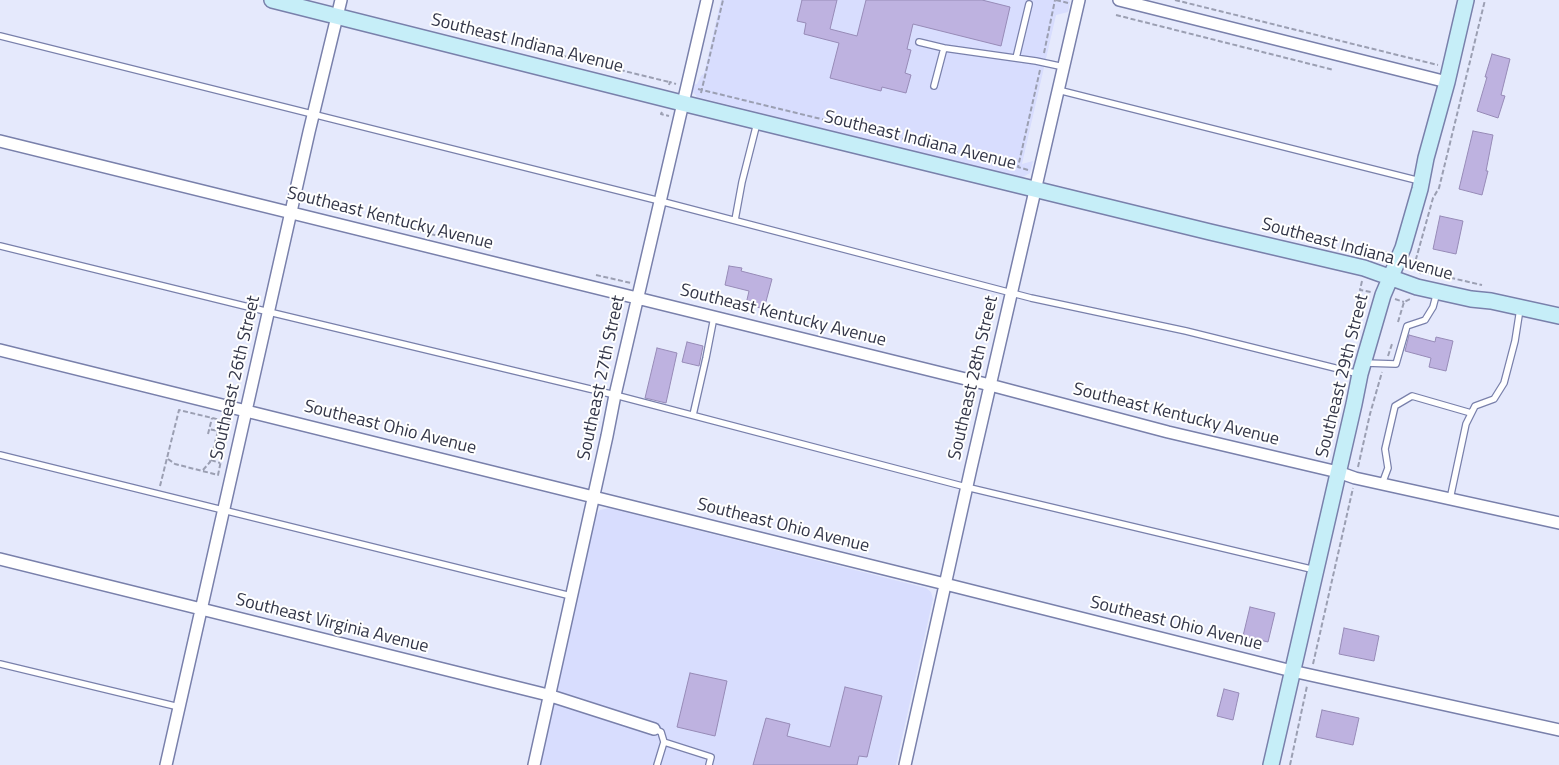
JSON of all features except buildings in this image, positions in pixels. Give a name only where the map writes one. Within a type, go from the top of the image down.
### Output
[{"type":"street","name":"Southeast Indiana Avenue","points":[[272,0],[682,103],[1364,268],[1417,287],[1559,316]]},
{"type":"street","name":"Southeast 26th Street","points":[[166,765],[341,0]]},
{"type":"street","name":"Southeast 27th Street","points":[[534,765],[615,394],[707,0]]},
{"type":"street","name":"Southeast 28th Street","points":[[905,765],[966,487],[1079,0]]},
{"type":"street","points":[[1119,0],[1447,82]]},
{"type":"street","name":"Southeast 29th Street","points":[[1271,765],[1361,369],[1383,295],[1403,248],[1422,182],[1426,158],[1447,82],[1466,0]]},
{"type":"street","name":"Southeast Kentucky Avenue","points":[[0,141],[990,385],[1168,432],[1338,472],[1355,478],[1559,523]]},
{"type":"street","name":"Southeast Ohio Avenue","points":[[0,350],[945,584],[1115,628],[1292,671],[1559,730]]},
{"type":"street","name":"Southeast Virginia Avenue","points":[[0,559],[548,695],[654,729]]},
{"type":"lane","points":[[1016,58],[1029,4]]},
{"type":"lane","points":[[0,36],[735,220],[1031,298],[1361,369],[1385,364],[1396,364],[1407,326],[1425,320],[1434,307],[1437,291]]},
{"type":"lane","points":[[920,42],[944,48],[1064,67]]},
{"type":"lane","points":[[934,86],[944,48]]},
{"type":"lane","points":[[1058,90],[1422,182]]},
{"type":"lane","points":[[735,220],[742,182],[758,121]]},
{"type":"lane","points":[[0,246],[615,394],[966,487],[1315,570]]},
{"type":"lane","points":[[1450,499],[1466,424],[1475,406],[1494,399],[1504,383],[1515,341],[1520,307]]},
{"type":"lane","points":[[693,415],[714,317]]},
{"type":"lane","points":[[1382,484],[1388,468],[1385,449],[1395,406],[1412,396],[1472,413]]},
{"type":"lane","points":[[0,455],[571,596]]},
{"type":"lane","points":[[0,664],[179,707]]},
{"type":"lane","points":[[654,729],[661,732],[664,742],[657,765]]},
{"type":"lane","points":[[664,742],[711,757],[710,765]]},
{"type":"path","points":[[723,0],[702,90],[1014,166]]},
{"type":"path","points":[[1039,173],[1018,167],[1055,0]]},
{"type":"path","points":[[1175,0],[1438,65]]},
{"type":"path","points":[[1398,322],[1404,302],[1414,296],[1417,287],[1421,271],[1416,259],[1434,198],[1439,188],[1485,0]]},
{"type":"path","points":[[1116,15],[1334,70]]},
{"type":"path","points":[[475,51],[478,35],[670,82]]},
{"type":"path","points":[[1290,765],[1370,414],[1393,340]]},
{"type":"path","points":[[208,434],[216,403]]},
{"type":"path","points":[[167,458],[175,464],[218,475],[232,407]]},
{"type":"path","points":[[158,494],[179,410],[229,422]]},
{"type":"path","points":[[202,471],[211,460],[218,431],[209,429]]},
{"type":"path","points":[[211,460],[221,463]]},
{"type":"shaded area","points":[[721,0],[1069,0],[1068,12],[1056,15],[1022,164],[1033,161],[1030,173],[1021,178],[697,97],[693,92],[693,85],[697,84],[704,74]]},
{"type":"shaded area","points":[[609,508],[926,588],[931,592],[933,599],[896,765],[540,765],[596,515],[600,510]]}]
